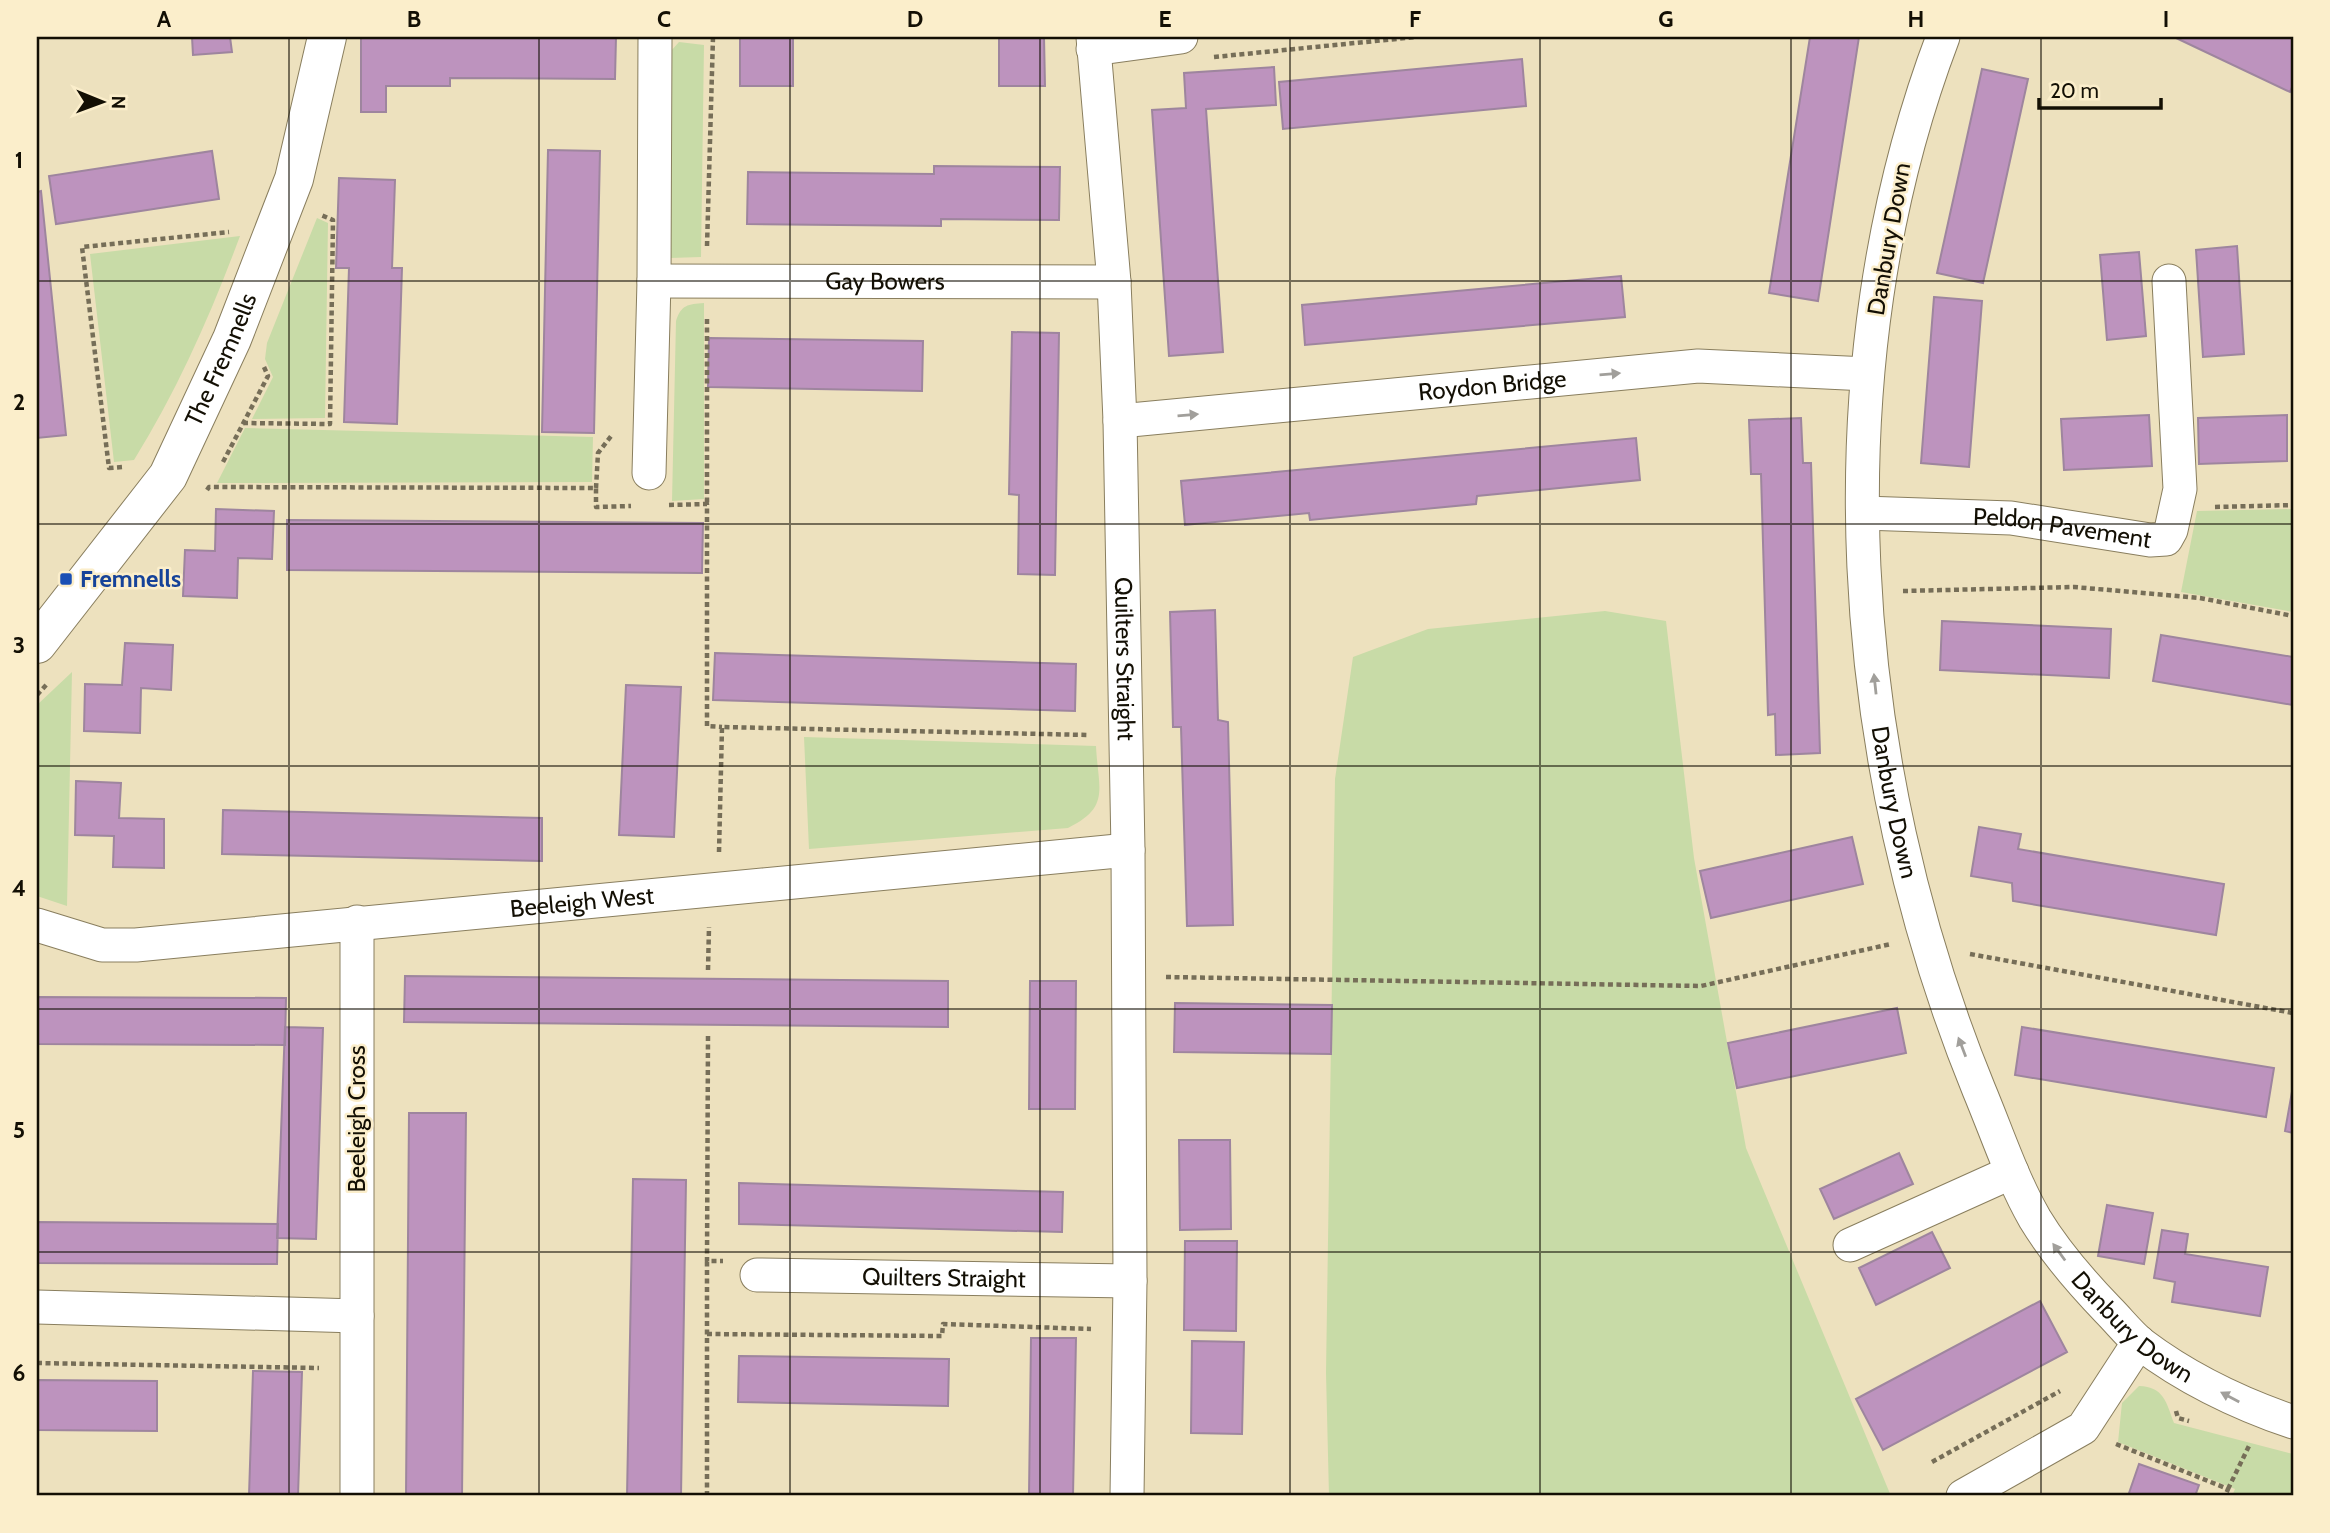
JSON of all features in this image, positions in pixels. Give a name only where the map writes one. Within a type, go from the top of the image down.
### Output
[{"type":"street","name":"The Fremnells","points":[[37,644],[168,475],[232,339],[294,179],[327,37]]},
{"type":"street","points":[[654,490],[655,37]]},
{"type":"street","name":"Danbury Down","points":[[1944,37],[1903,158],[1882,260],[1867,374],[1863,513],[1875,690],[1903,859],[1928,953],[1961,1045],[2012,1172],[2036,1220],[2066,1262],[2138,1342],[2176,1367],[2252,1408],[2293,1422]]},
{"type":"street","points":[[1093,43],[1190,47]]},
{"type":"street","name":"Quilters Straight","points":[[1093,43],[1114,282],[1120,421],[1128,850],[1130,1281],[1127,1496]]},
{"type":"street","name":"Gay Bowers","points":[[654,281],[1114,282]]},
{"type":"street","name":"Peldon Pavement","points":[[1863,513],[2011,518],[2150,540],[2165,539],[2171,530],[2180,489],[2169,281]]},
{"type":"street","name":"Roydon Bridge","points":[[1120,421],[1698,366],[1867,374]]},
{"type":"street","name":"Beeleigh West","points":[[37,925],[102,945],[124,945],[1128,850]]},
{"type":"street","name":"Beeleigh Cross","points":[[357,922],[357,1496]]},
{"type":"street","points":[[1850,1245],[2012,1172]]},
{"type":"street","name":"Quilters Straight","points":[[746,1268],[1130,1281]]},
{"type":"street","points":[[37,1307],[357,1316]]},
{"type":"street","points":[[1963,1496],[2083,1428],[2138,1342]]},
{"type":"path","points":[[707,257],[712,37]]},
{"type":"path","points":[[1190,47],[1416,37]]},
{"type":"path","points":[[243,423],[330,424],[334,220],[311,211]]},
{"type":"path","points":[[129,467],[109,468],[82,247],[234,231]]},
{"type":"path","points":[[707,313],[707,726],[1091,735]]},
{"type":"path","points":[[204,494],[209,487],[596,488],[596,507],[654,490],[669,505]]},
{"type":"path","points":[[657,505],[707,504]]},
{"type":"path","points":[[2210,507],[2293,505]]},
{"type":"path","points":[[1901,591],[2074,587],[2200,598],[2293,616]]},
{"type":"path","points":[[37,695],[50,680]]},
{"type":"path","points":[[719,865],[722,727]]},
{"type":"path","points":[[708,970],[709,920]]},
{"type":"path","points":[[1156,976],[1701,986],[1902,942]]},
{"type":"path","points":[[1969,963],[1966,953],[2293,1013]]},
{"type":"path","points":[[707,1496],[708,1036]]},
{"type":"path","points":[[707,1261],[746,1268]]},
{"type":"path","points":[[707,1334],[942,1336],[943,1324],[1094,1329]]},
{"type":"path","points":[[37,1363],[330,1368]]},
{"type":"path","points":[[1931,1462],[2066,1388]]},
{"type":"path","points":[[2174,1404],[2178,1418],[2190,1422]]},
{"type":"path","points":[[2115,1432],[2114,1444],[2228,1489]]},
{"type":"path","points":[[2225,1496],[2253,1437]]},
{"type":"green space","points":[[679,42],[704,45],[701,257],[670,258],[671,51]]},
{"type":"green space","points":[[317,218],[328,223],[325,418],[252,419],[273,377],[265,359],[267,343]]},
{"type":"green space","points":[[240,236],[193,351],[150,433],[134,460],[114,462],[90,254]]},
{"type":"green space","points":[[704,303],[704,499],[672,501],[676,321],[686,306]]},
{"type":"green space","points":[[245,428],[593,437],[592,482],[217,483]]},
{"type":"green space","points":[[2293,509],[2293,612],[2181,592],[2197,511]]},
{"type":"green space","points":[[1605,611],[1666,621],[1694,858],[1746,1148],[1891,1496],[1329,1496],[1326,1373],[1335,779],[1353,657],[1428,629]]},
{"type":"green space","points":[[72,672],[67,906],[37,896],[37,705]]},
{"type":"green space","points":[[804,737],[1096,746],[1099,795],[1091,812],[1068,828],[809,849]]},
{"type":"green space","points":[[2139,1386],[2154,1389],[2163,1397],[2174,1423],[2293,1454],[2293,1496],[2232,1496],[2235,1489],[2118,1442],[2122,1403]]},
{"type":"building","points":[[192,37],[230,37],[232,52],[193,55]]},
{"type":"building","points":[[361,37],[616,37],[615,79],[450,78],[450,86],[386,86],[386,112],[361,112]]},
{"type":"building","points":[[740,37],[793,37],[793,86],[740,86]]},
{"type":"building","points":[[999,37],[1044,37],[1045,86],[999,86]]},
{"type":"building","points":[[1810,37],[1859,37],[1818,301],[1769,293]]},
{"type":"building","points":[[2174,37],[2293,37],[2293,85],[2290,92]]},
{"type":"building","points":[[1522,59],[1526,106],[1283,129],[1279,82]]},
{"type":"building","points":[[1274,67],[1276,105],[1206,109],[1223,352],[1169,356],[1152,110],[1186,108],[1184,73]]},
{"type":"building","points":[[1982,69],[2028,79],[1983,283],[1937,273]]},
{"type":"building","points":[[548,150],[600,151],[594,433],[542,432]]},
{"type":"building","points":[[212,151],[219,199],[56,224],[49,176]]},
{"type":"building","points":[[934,166],[1060,167],[1059,220],[941,219],[941,226],[747,224],[748,172],[934,174]]},
{"type":"building","points":[[339,178],[395,180],[392,268],[402,268],[397,424],[344,422],[349,268],[336,268]]},
{"type":"building","points":[[41,191],[66,435],[37,438],[37,192]]},
{"type":"building","points":[[2237,246],[2244,354],[2203,357],[2196,250]]},
{"type":"building","points":[[2139,252],[2146,336],[2107,340],[2100,255]]},
{"type":"building","points":[[1621,276],[1625,317],[1305,345],[1302,305]]},
{"type":"building","points":[[1934,297],[1982,301],[1969,467],[1921,463]]},
{"type":"building","points":[[1012,332],[1059,333],[1055,575],[1018,574],[1019,495],[1009,494]]},
{"type":"building","points":[[709,338],[923,341],[922,391],[708,387]]},
{"type":"building","points":[[2149,415],[2152,466],[2064,470],[2061,419]]},
{"type":"building","points":[[2287,415],[2287,461],[2199,464],[2198,418]]},
{"type":"building","points":[[1801,418],[1803,463],[1811,463],[1820,753],[1776,755],[1775,714],[1768,715],[1761,474],[1751,474],[1749,420]]},
{"type":"building","points":[[1636,438],[1640,480],[1477,496],[1476,504],[1310,520],[1309,513],[1185,525],[1181,481]]},
{"type":"building","points":[[216,509],[274,511],[272,559],[238,558],[237,598],[183,596],[185,550],[215,551]]},
{"type":"building","points":[[287,520],[703,523],[702,573],[287,570]]},
{"type":"building","points":[[1215,610],[1218,720],[1228,722],[1233,925],[1187,926],[1181,727],[1173,727],[1170,612]]},
{"type":"building","points":[[1942,621],[2111,629],[2109,678],[1940,670]]},
{"type":"building","points":[[2161,635],[2293,657],[2293,705],[2153,681]]},
{"type":"building","points":[[125,643],[173,645],[171,690],[141,688],[140,733],[84,731],[85,684],[122,685]]},
{"type":"building","points":[[715,653],[1076,664],[1075,711],[713,700]]},
{"type":"building","points":[[626,685],[681,687],[674,837],[619,835]]},
{"type":"building","points":[[76,781],[121,783],[119,818],[164,819],[164,868],[113,867],[114,836],[75,835]]},
{"type":"building","points":[[223,810],[542,818],[542,861],[222,854]]},
{"type":"building","points":[[1979,827],[2021,834],[2018,849],[2224,884],[2216,935],[2013,901],[2012,883],[1971,876]]},
{"type":"building","points":[[1852,837],[1863,884],[1711,918],[1700,871]]},
{"type":"building","points":[[405,976],[948,981],[948,1027],[404,1022]]},
{"type":"building","points":[[1030,981],[1076,981],[1075,1109],[1029,1109]]},
{"type":"building","points":[[37,997],[286,998],[285,1045],[37,1044]]},
{"type":"building","points":[[1175,1003],[1332,1005],[1331,1054],[1174,1052]]},
{"type":"building","points":[[1897,1008],[1906,1053],[1737,1088],[1728,1043]]},
{"type":"building","points":[[285,1027],[323,1028],[316,1239],[277,1238]]},
{"type":"building","points":[[2022,1027],[2274,1068],[2266,1117],[2015,1075]]},
{"type":"building","points":[[2293,1086],[2293,1133],[2285,1131]]},
{"type":"building","points":[[409,1113],[466,1113],[462,1496],[406,1496]]},
{"type":"building","points":[[1179,1140],[1230,1140],[1231,1229],[1180,1230]]},
{"type":"building","points":[[1899,1153],[1913,1184],[1834,1219],[1820,1189]]},
{"type":"building","points":[[633,1179],[686,1180],[681,1496],[627,1496]]},
{"type":"building","points":[[739,1183],[1063,1192],[1062,1232],[739,1224]]},
{"type":"building","points":[[2107,1205],[2153,1213],[2144,1264],[2098,1256]]},
{"type":"building","points":[[37,1222],[278,1224],[277,1264],[37,1263]]},
{"type":"building","points":[[2162,1230],[2188,1234],[2185,1254],[2268,1267],[2260,1316],[2172,1302],[2175,1282],[2154,1278]]},
{"type":"building","points":[[1932,1232],[1950,1268],[1876,1305],[1859,1268]]},
{"type":"building","points":[[1185,1241],[1237,1241],[1236,1331],[1184,1330]]},
{"type":"building","points":[[2040,1301],[2067,1352],[1883,1450],[1856,1399]]},
{"type":"building","points":[[1031,1338],[1076,1338],[1073,1496],[1029,1496]]},
{"type":"building","points":[[1192,1341],[1244,1342],[1242,1434],[1191,1433]]},
{"type":"building","points":[[739,1356],[949,1359],[948,1406],[738,1402]]},
{"type":"building","points":[[253,1371],[302,1372],[298,1496],[249,1496]]},
{"type":"building","points":[[37,1380],[157,1381],[157,1431],[37,1430]]},
{"type":"building","points":[[2139,1464],[2199,1485],[2195,1496],[2128,1496]]},
{"type":"place","name":"Fremnells","points":[[66,579]]}]
